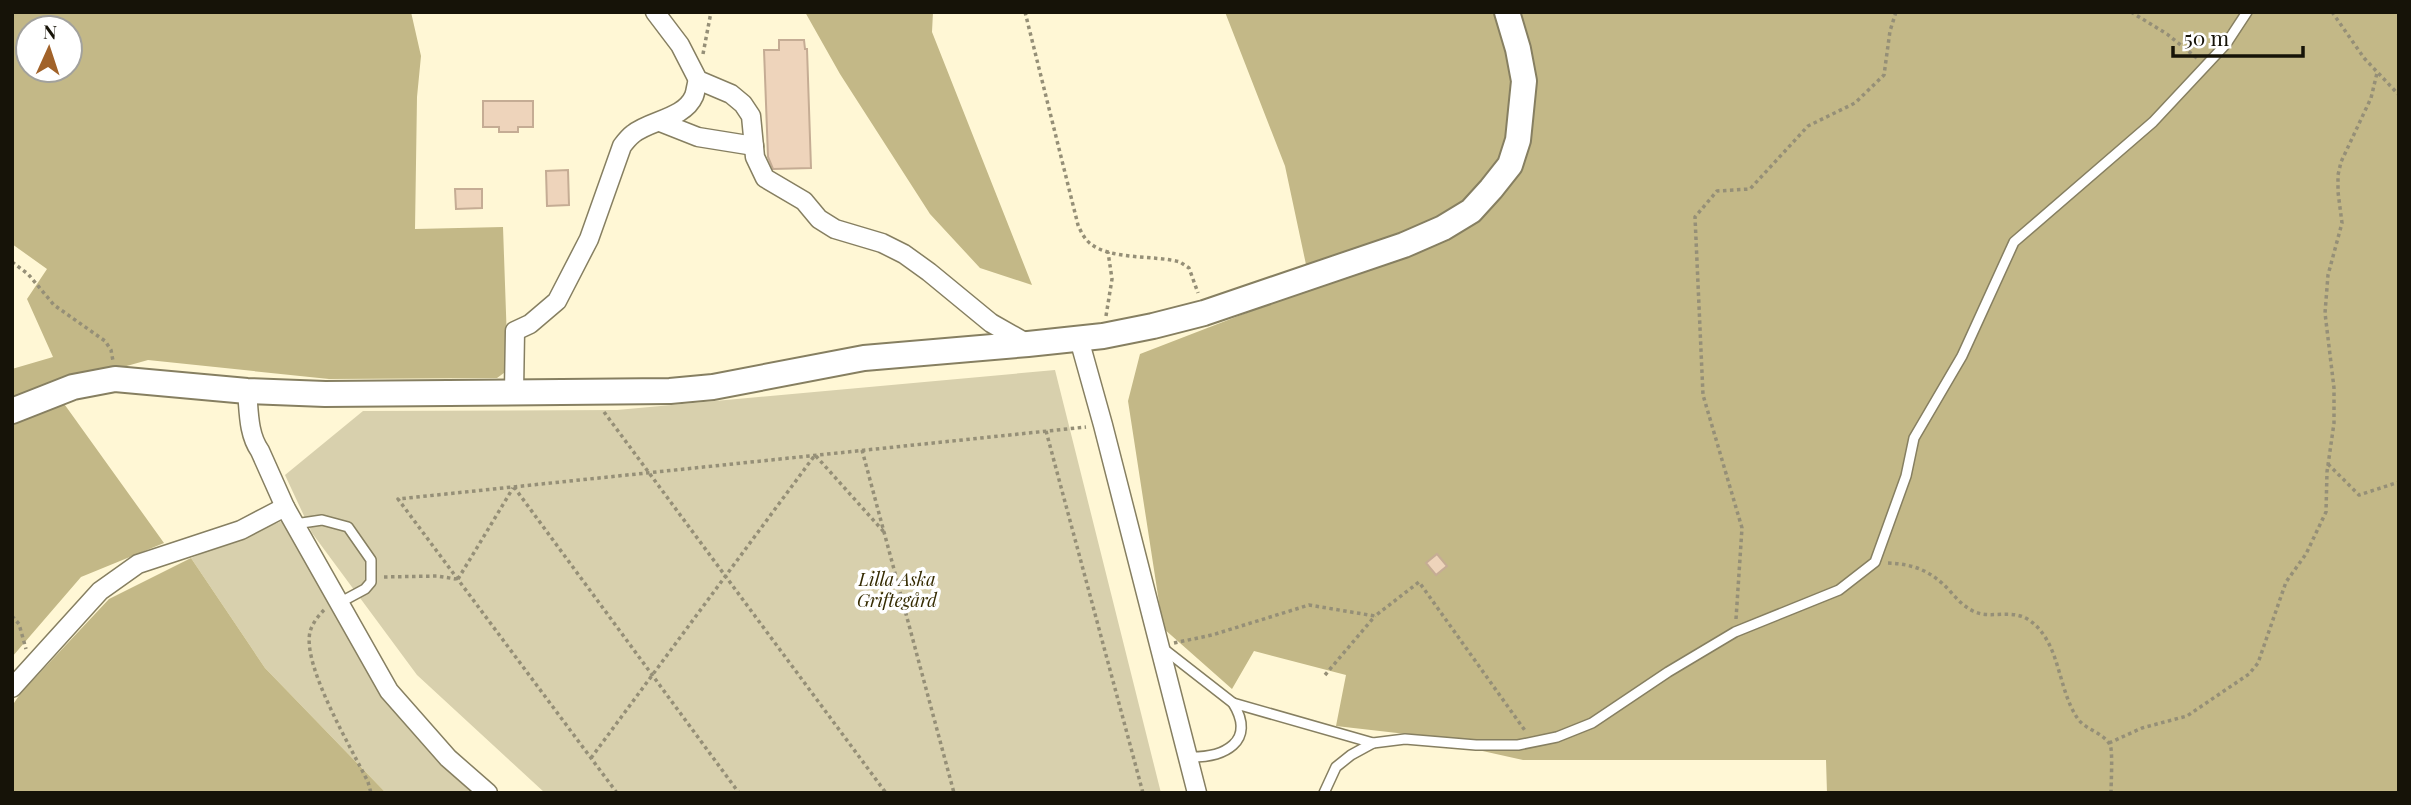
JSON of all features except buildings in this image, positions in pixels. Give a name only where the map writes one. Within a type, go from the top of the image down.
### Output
[{"type":"street","points":[[655,12],[680,45],[698,79],[731,94],[743,104],[751,116],[755,157],[765,178],[804,201],[819,219],[835,229],[882,243],[904,254],[991,323],[1028,344]]},
{"type":"street","points":[[12,411],[73,387],[115,379],[247,391],[325,394],[670,391],[713,387],[864,358],[1091,337],[1204,313],[1404,245],[1443,228],[1471,211],[1510,165],[1518,140],[1524,81],[1507,12]]},
{"type":"street","points":[[514,391],[515,331],[530,324],[557,301],[589,239],[622,146],[631,135],[642,128],[660,122],[685,107],[693,97],[698,79]]},
{"type":"street","points":[[660,122],[698,136],[754,146]]},
{"type":"street","points":[[1091,337],[1103,425],[1188,757],[1194,791]]},
{"type":"street","points":[[247,391],[250,425],[255,443],[285,507],[389,691],[448,758],[488,793]]},
{"type":"street","points":[[12,688],[100,592],[138,564],[241,530],[285,507]]},
{"type":"lane","points":[[1324,793],[1336,767],[1373,743],[1405,738],[1476,745],[1518,745],[1557,737],[1592,723],[1668,672],[1735,632],[1839,590],[1875,562],[1906,476],[1914,438],[1962,356],[2014,242],[2153,122],[2226,44],[2247,12]]},
{"type":"lane","points":[[295,524],[322,520],[348,527],[371,560],[371,582],[365,589],[339,603]]},
{"type":"lane","points":[[1157,640],[1233,703],[1240,714],[1241,729],[1231,748],[1213,756],[1188,757]]},
{"type":"lane","points":[[1233,703],[1277,713],[1373,743]]},
{"type":"path","points":[[698,79],[710,12]]},
{"type":"path","points":[[1025,12],[1078,225],[1091,244],[1108,252],[1180,262],[1189,268],[1204,313]]},
{"type":"path","points":[[1735,632],[1742,528],[1703,395],[1695,217],[1717,191],[1750,189],[1808,126],[1855,103],[1884,75],[1890,31],[1896,12]]},
{"type":"path","points":[[2131,12],[2167,34],[2207,65]]},
{"type":"path","points":[[2332,12],[2377,73],[2399,95]]},
{"type":"path","points":[[2109,743],[2142,728],[2187,716],[2249,674],[2258,663],[2286,582],[2306,554],[2326,512],[2328,464],[2334,423],[2334,388],[2325,313],[2328,275],[2342,223],[2339,175],[2342,162],[2371,98],[2377,73]]},
{"type":"path","points":[[1091,337],[1112,279],[1108,252]]},
{"type":"path","points":[[12,262],[28,274],[54,305],[105,341],[111,350],[115,379]]},
{"type":"path","points":[[589,391],[886,793]]},
{"type":"path","points":[[617,793],[398,499],[1103,425]]},
{"type":"path","points":[[1046,431],[1143,793]]},
{"type":"path","points":[[862,450],[954,793]]},
{"type":"path","points":[[815,455],[884,532]]},
{"type":"path","points":[[591,758],[815,455]]},
{"type":"path","points":[[2328,464],[2359,495],[2399,482]]},
{"type":"path","points":[[458,579],[514,487]]},
{"type":"path","points":[[514,487],[739,793]]},
{"type":"path","points":[[1875,562],[1904,563],[1924,569],[1975,613],[2013,612],[2030,621],[2045,634],[2078,719],[2109,743],[2112,750],[2111,793]]},
{"type":"path","points":[[371,582],[381,577],[397,576],[458,579]]},
{"type":"path","points":[[1325,675],[1375,616],[1419,582],[1534,742]]},
{"type":"path","points":[[339,603],[322,611],[315,620],[310,633],[311,661],[371,793]]},
{"type":"path","points":[[1157,640],[1174,643],[1212,635],[1309,605],[1375,616]]},
{"type":"path","points":[[12,616],[19,624],[29,670]]},
{"type":"green space","name":"Lilla Aska Griftegård","points":[[1055,370],[1161,793],[545,793],[417,675],[312,533],[285,475],[363,411],[617,410]]},
{"type":"green space","points":[[282,521],[384,697],[444,767],[474,793],[386,793],[265,668],[191,558]]},
{"type":"shaded area","points":[[12,12],[411,12],[421,56],[417,97],[415,229],[503,227],[508,370],[497,378],[329,379],[148,360],[52,387],[164,543],[81,577],[12,657],[12,369],[53,357],[27,299],[47,269],[12,244]]},
{"type":"shaded area","points":[[805,12],[933,12],[932,32],[1032,285],[980,268],[930,214],[840,74]]},
{"type":"shaded area","points":[[1225,12],[2399,12],[2399,793],[1827,793],[1826,760],[1523,760],[1406,734],[1336,726],[1346,675],[1254,651],[1232,689],[1163,628],[1128,401],[1140,354],[1311,288],[1285,166]]},
{"type":"shaded area","points":[[191,558],[265,668],[386,793],[12,793],[12,706],[20,694],[109,599]]}]
